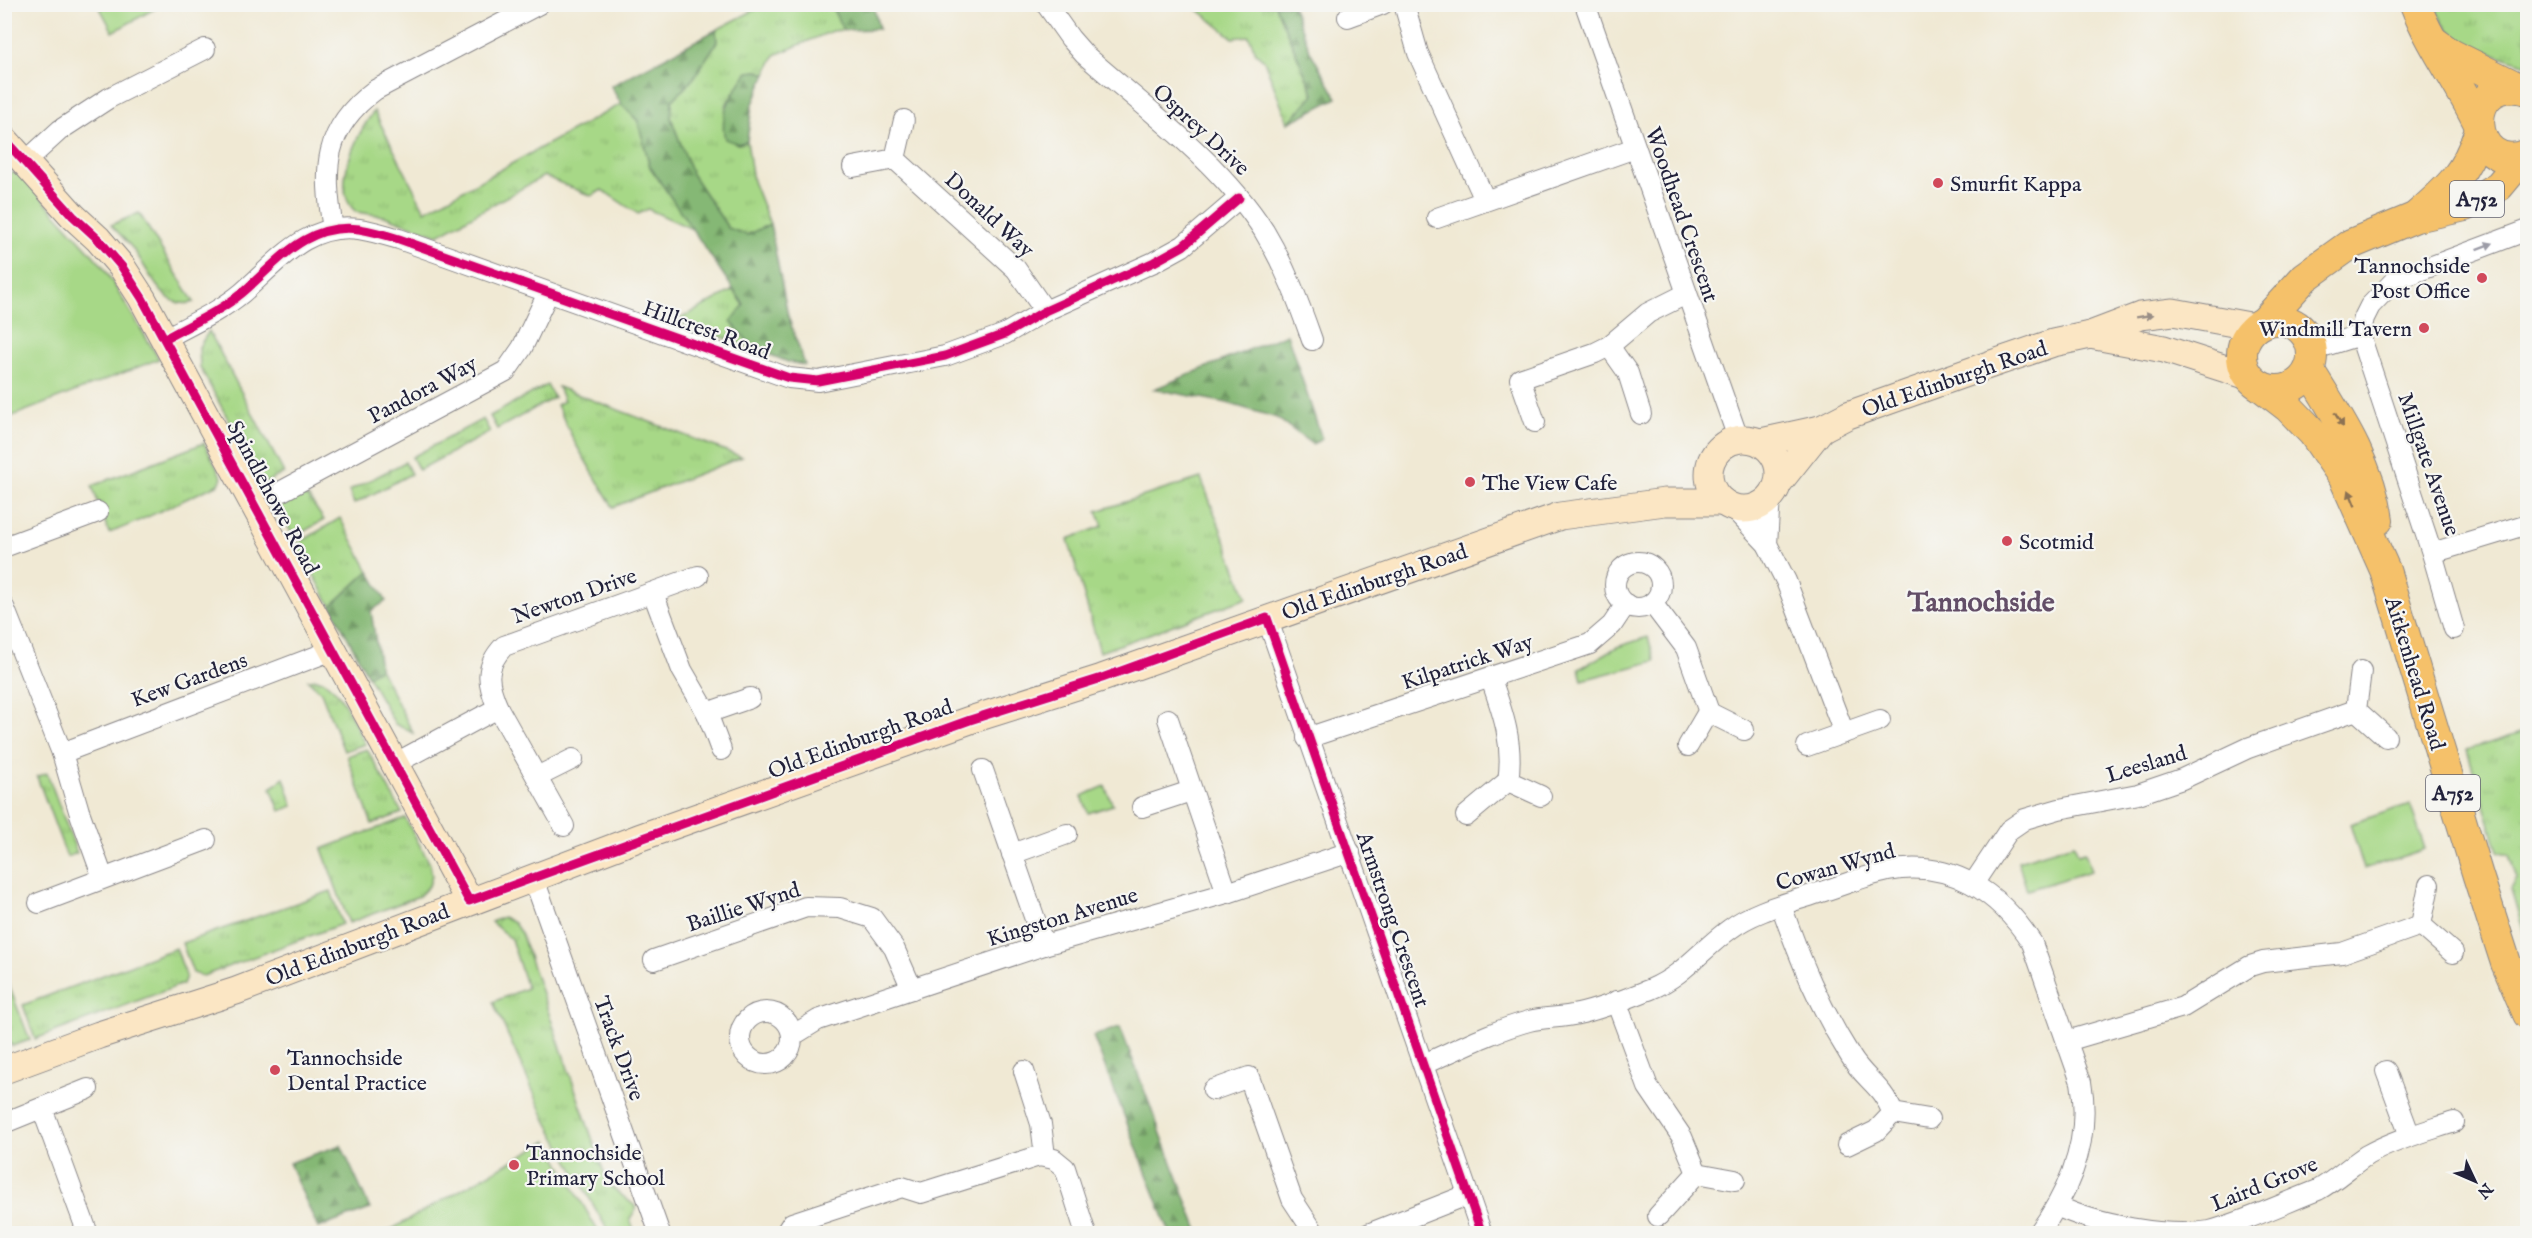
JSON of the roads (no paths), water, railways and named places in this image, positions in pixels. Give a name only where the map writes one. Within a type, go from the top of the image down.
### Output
[{"type":"main road","points":[[2415,4],[2423,26],[2478,127],[2484,143],[2492,151],[2512,158],[2526,155]]},
{"type":"main road","points":[[2433,42],[2451,54],[2522,88]]},
{"type":"main road","points":[[2478,127],[2485,101],[2494,93],[2505,88],[2522,88]]},
{"type":"main road","name":"A752","points":[[2416,217],[2454,183],[2471,156],[2478,127]]},
{"type":"main road","name":"Spindlehowe Road","points":[[4,139],[122,267],[166,338],[469,901]]},
{"type":"main road","name":"A752","points":[[2308,351],[2309,301],[2334,257],[2351,244],[2416,217],[2465,206],[2499,186],[2526,155]]},
{"type":"main road","points":[[2260,324],[2286,321],[2308,351],[2303,379],[2284,390],[2255,382],[2241,355],[2247,335],[2305,277],[2334,257]]},
{"type":"main road","name":"Old Edinburgh Road","points":[[1665,502],[1709,467],[1712,457],[1719,448],[1749,440],[1821,429],[1848,415],[1980,368],[2053,343],[2090,335],[2140,316],[2173,312],[2260,324]]},
{"type":"main road","name":"Old Edinburgh Road","points":[[2090,335],[2164,350],[2255,382]]},
{"type":"main road","name":"Aitkenhead Road","points":[[2308,351],[2357,450],[2376,508],[2385,570]]},
{"type":"main road","name":"Aitkenhead Road","points":[[2255,382],[2288,406],[2313,433],[2344,478],[2385,570],[2506,963],[2528,1014]]},
{"type":"main road","name":"Old Edinburgh Road","points":[[4,1070],[99,1035],[236,991],[641,837],[882,751],[1102,678],[1560,516],[1665,502],[1753,508],[1775,489],[1821,429]]},
{"type":"main road","points":[[1749,440],[1768,447],[1778,463],[1775,489]]},
{"type":"main road","points":[[1709,467],[1711,486],[1728,505]]},
{"type":"street","points":[[333,229],[328,200],[328,166],[337,132],[355,105],[375,90],[539,4]]},
{"type":"street","name":"Osprey Drive","points":[[1046,4],[1084,54],[1212,166],[1239,198],[1264,231],[1291,282],[1312,340]]},
{"type":"street","points":[[1348,18],[1383,4]]},
{"type":"street","points":[[1404,4],[1418,53],[1485,200]]},
{"type":"street","name":"Woodhead Crescent","points":[[1584,4],[1686,294],[1749,440]]},
{"type":"street","points":[[24,163],[60,130],[109,99],[205,49]]},
{"type":"street","points":[[853,167],[895,159],[904,120]]},
{"type":"street","points":[[1437,218],[1635,148]]},
{"type":"street","name":"Donald Way","points":[[895,159],[1016,269],[1034,291],[1045,311]]},
{"type":"street","name":"Hillcrest Road","points":[[166,338],[240,294],[290,248],[312,234],[333,229],[358,229],[399,239],[789,378],[818,381],[945,356],[1005,334],[1045,311],[1154,262],[1183,246],[1239,198]]},
{"type":"street","points":[[2308,351],[2360,335],[2370,306],[2395,280],[2528,230]]},
{"type":"street","name":"Pandora Way","points":[[282,491],[506,371],[522,348],[548,292]]},
{"type":"street","points":[[1535,422],[1520,379],[1609,346],[1648,313],[1686,294]]},
{"type":"street","name":"Millgate Avenue","points":[[2360,335],[2432,553],[2528,524]]},
{"type":"street","points":[[1609,346],[1628,373],[1641,414]]},
{"type":"street","points":[[1767,544],[1775,489]]},
{"type":"street","points":[[1728,505],[1767,544],[1786,581],[1844,733]]},
{"type":"street","points":[[4,548],[98,512]]},
{"type":"street","points":[[2432,553],[2454,629]]},
{"type":"street","points":[[1636,562],[1649,565],[1656,570],[1660,580],[1658,596],[1652,603],[1637,608],[1626,604],[1616,594],[1615,578],[1622,568],[1636,562]]},
{"type":"street","name":"Newton Drive","points":[[564,826],[489,689],[494,657],[504,645],[698,576]]},
{"type":"street","points":[[653,593],[681,670],[707,713],[720,750]]},
{"type":"street","points":[[1652,603],[1686,648],[1709,712],[1744,730]]},
{"type":"street","name":"Kilpatrick Way","points":[[1307,738],[1491,679],[1590,644],[1612,625],[1626,604]]},
{"type":"street","points":[[4,607],[62,753],[79,811],[103,878]]},
{"type":"street","name":"Armstrong Crescent","points":[[1267,618],[1307,738],[1350,852],[1482,1233]]},
{"type":"street","name":"Kew Gardens","points":[[62,753],[333,650]]},
{"type":"street","points":[[2361,671],[2356,711],[2386,737]]},
{"type":"street","points":[[1466,816],[1509,781],[1510,741],[1491,679]]},
{"type":"street","points":[[707,713],[750,698]]},
{"type":"street","points":[[396,762],[498,708]]},
{"type":"street","name":"Leesland","points":[[1973,884],[2009,830],[2025,819],[2059,808],[2138,794],[2182,779],[2276,737],[2356,711]]},
{"type":"street","points":[[1688,746],[1709,712]]},
{"type":"street","points":[[1168,719],[1227,893]]},
{"type":"street","points":[[1807,746],[1880,720]]},
{"type":"street","points":[[537,777],[573,759]]},
{"type":"street","points":[[983,770],[1044,945]]},
{"type":"street","points":[[1509,781],[1541,796]]},
{"type":"street","points":[[1142,807],[1191,791]]},
{"type":"street","points":[[1012,854],[1067,834]]},
{"type":"street","points":[[39,903],[206,840]]},
{"type":"street","name":"Kingston Avenue","points":[[792,1036],[818,1020],[1044,945],[1227,893],[1350,852]]},
{"type":"street","name":"Cowan Wynd","points":[[1424,1064],[1505,1028],[1532,1020],[1581,1014],[1653,988],[1672,978],[1730,928],[1751,916],[1781,905],[1887,871],[1917,869],[1945,873],[1973,884],[2002,903],[2021,926],[2032,943],[2081,1082],[2085,1104],[2084,1123],[2075,1167],[2057,1206],[2038,1233]]},
{"type":"street","name":"Track Drive","points":[[534,879],[660,1233]]},
{"type":"street","points":[[2421,926],[2429,885]]},
{"type":"street","points":[[1781,905],[1798,954],[1819,1003],[1854,1061],[1886,1096],[1893,1113]]},
{"type":"street","name":"Baillie Wynd","points":[[654,960],[806,907],[840,908],[872,918],[894,948],[912,989]]},
{"type":"street","points":[[2067,1041],[2183,1007],[2250,966],[2263,962],[2342,954],[2421,926]]},
{"type":"street","points":[[2421,926],[2453,953]]},
{"type":"street","points":[[1616,1001],[1648,1087],[1682,1137],[1697,1173]]},
{"type":"street","points":[[1024,1071],[1044,1134],[1045,1156]]},
{"type":"street","points":[[2386,1071],[2410,1136]]},
{"type":"street","points":[[1213,1090],[1249,1077],[1293,1199],[1315,1233]]},
{"type":"street","points":[[4,1123],[88,1089]]},
{"type":"street","points":[[42,1108],[88,1233]]},
{"type":"street","points":[[1893,1113],[1929,1119]]},
{"type":"street","points":[[1847,1146],[1876,1131],[1893,1113]]},
{"type":"street","name":"Laird Grove","points":[[2057,1206],[2081,1218],[2113,1227],[2158,1233],[2208,1231],[2318,1190],[2335,1181],[2365,1157],[2410,1136],[2454,1122]]},
{"type":"street","points":[[785,1233],[792,1223],[902,1187],[921,1193],[1045,1156],[1054,1159],[1065,1168],[1086,1233]]},
{"type":"street","points":[[1697,1173],[1735,1180]]},
{"type":"street","points":[[1658,1216],[1697,1173]]},
{"type":"street","points":[[1368,1233],[1467,1195]]},
{"type":"place","name":"Smurfit Kappa","points":[[1938,183]]},
{"type":"place","name":"Tannochside Post Office","points":[[2482,278]]},
{"type":"place","name":"Windmill Tavern","points":[[2424,328]]},
{"type":"place","name":"The View Cafe","points":[[1470,482]]},
{"type":"place","name":"Scotmid","points":[[2007,541]]},
{"type":"place","name":"Tannochside Dental Practice","points":[[275,1070]]},
{"type":"place","name":"Tannochside Primary School","points":[[514,1165]]},
{"type":"district","name":"Tannochside","points":[[1981,601]]}]
